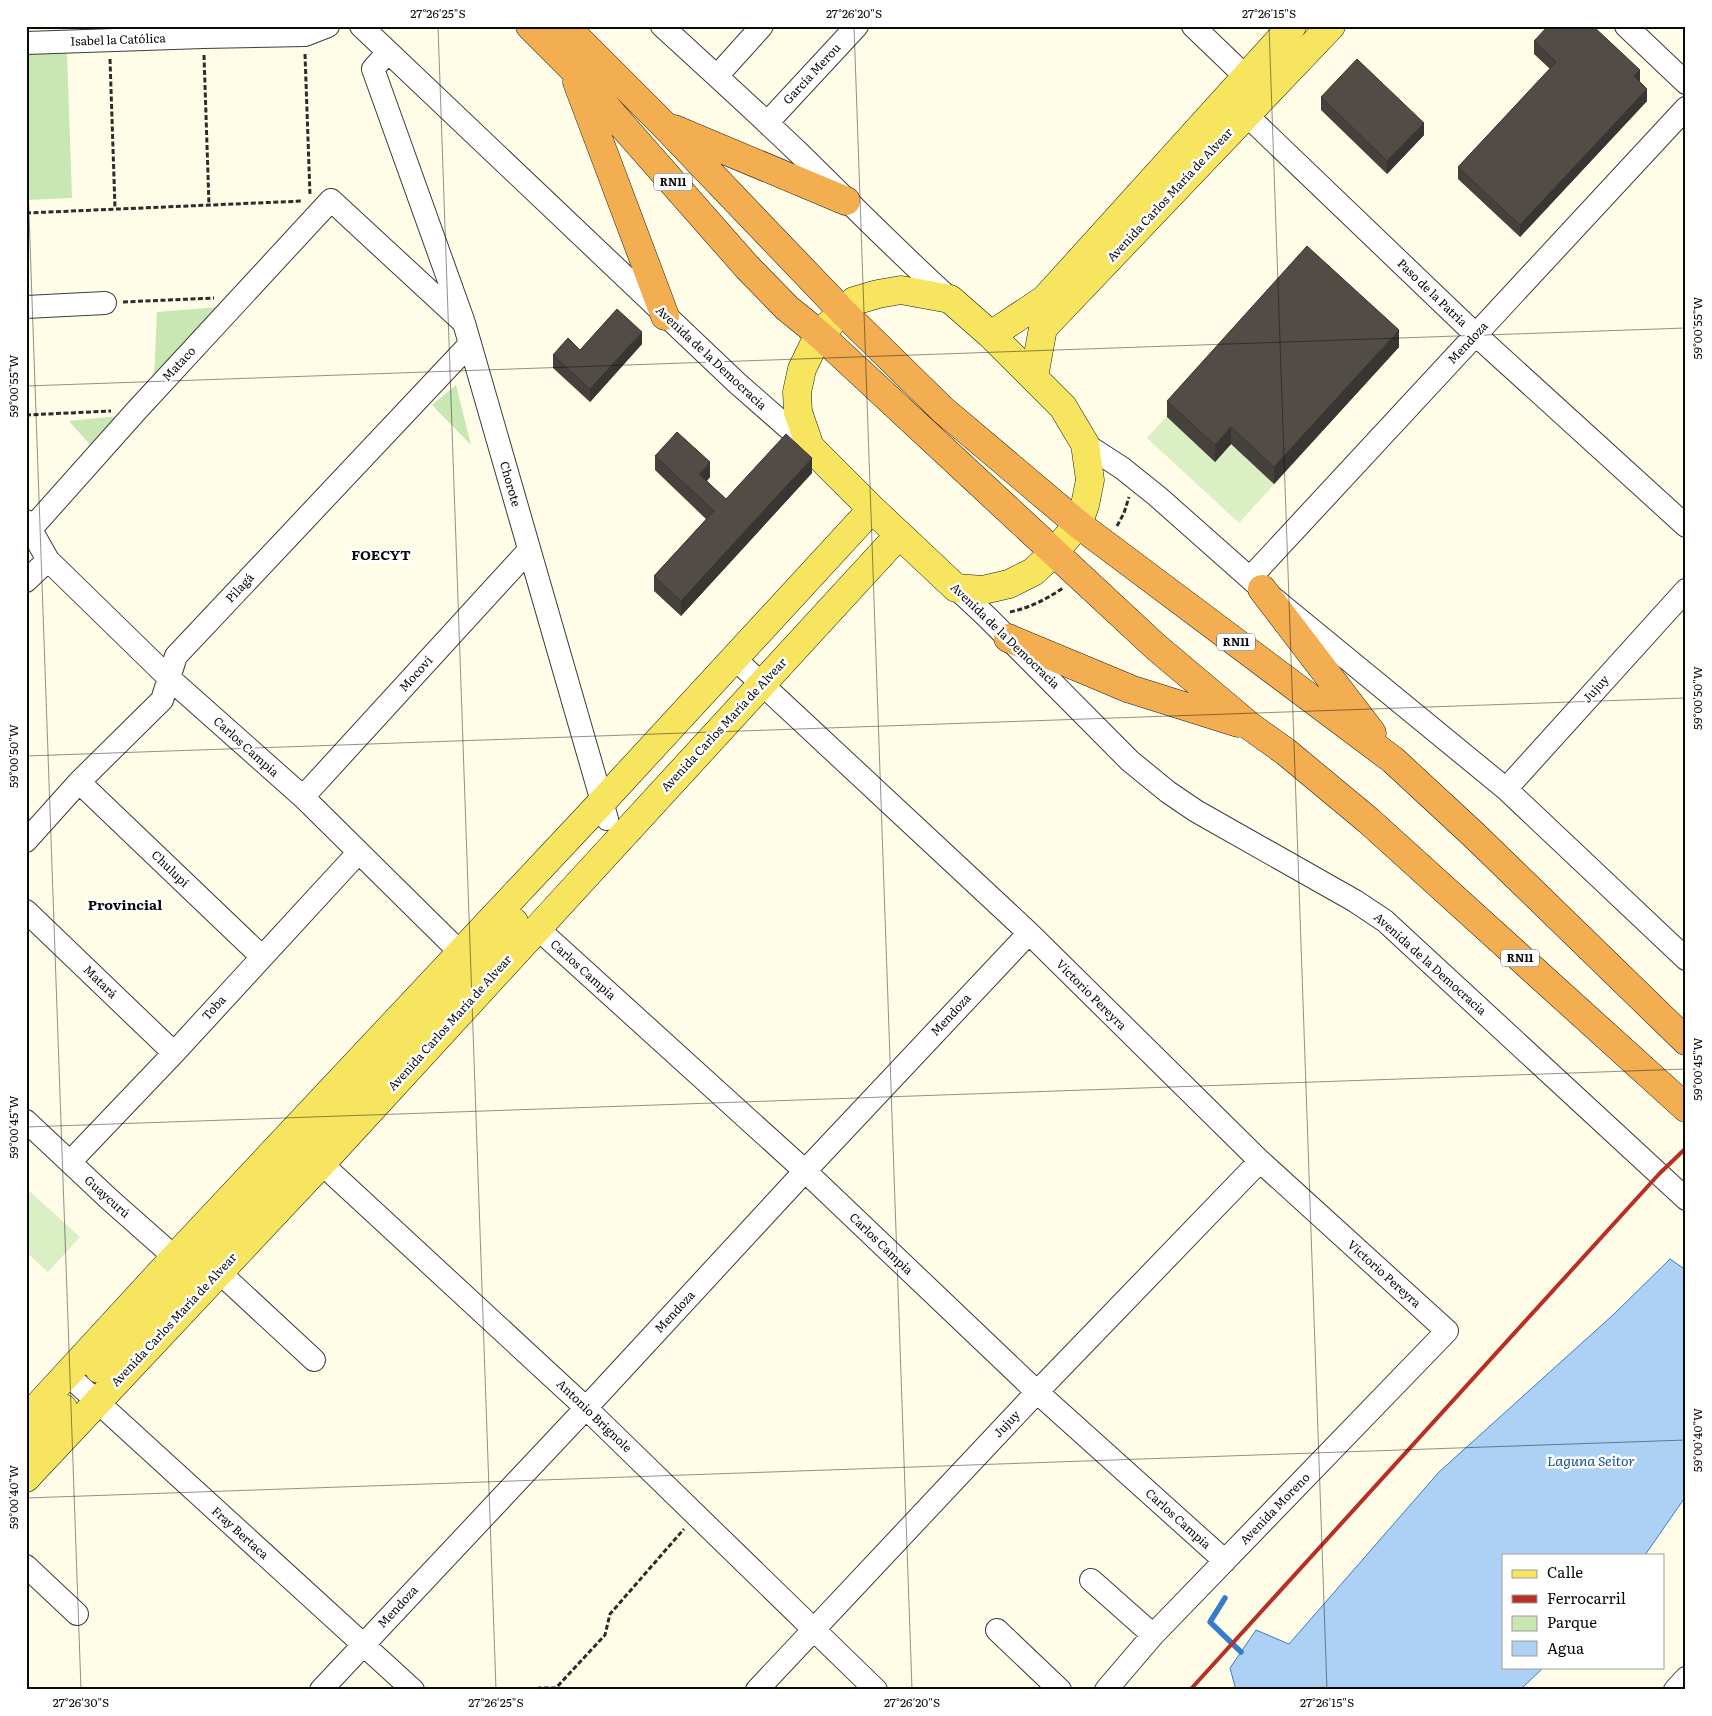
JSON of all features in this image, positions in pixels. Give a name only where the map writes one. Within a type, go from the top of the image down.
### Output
[{"type":"highway","name":"RN11","points":[[530,26],[571,67],[747,267],[787,308],[819,334],[1156,647],[1251,727],[1286,752],[1368,821],[1678,1102]]},
{"type":"highway","name":"RN11","points":[[565,26],[663,124],[842,312],[943,410],[1078,524],[1393,760],[1474,834],[1686,1041]]},
{"type":"highway","points":[[571,67],[665,316]]},
{"type":"highway","points":[[663,124],[846,201]]},
{"type":"highway","points":[[1256,584],[1393,760]]},
{"type":"highway","points":[[1008,638],[1130,689],[1251,727]]},
{"type":"main road","name":"Avenida Carlos María de Alvear","points":[[1034,377],[1043,328],[1237,106],[1246,77],[1292,26]]},
{"type":"main road","name":"Avenida Carlos María de Alvear","points":[[991,335],[1046,299],[1237,106],[1330,26]]},
{"type":"main road","points":[[810,447],[798,412],[797,392],[802,368],[819,334],[854,301],[901,290],[950,299],[991,335],[1063,407],[1085,444],[1090,480],[1085,505],[1078,524],[1054,553],[1034,572],[1009,584],[983,590],[956,588]]},
{"type":"main road","name":"Avenida de la Democracia","points":[[810,447],[872,509],[956,588]]},
{"type":"main road","name":"Avenida Carlos María de Alvear","points":[[748,672],[849,534],[872,509]]},
{"type":"main road","name":"Avenida Carlos María de Alvear","points":[[26,1447],[82,1388],[182,1264],[474,967],[537,928],[748,672],[802,613],[849,534]]},
{"type":"main road","name":"Avenida Carlos María de Alvear","points":[[26,1419],[82,1388],[205,1288],[313,1156],[604,811],[748,672],[870,565],[899,535]]},
{"type":"main road","name":"Avenida Carlos María de Alvear","points":[[802,613],[870,565]]},
{"type":"main road","name":"Avenida Carlos María de Alvear","points":[[182,1264],[313,1156]]},
{"type":"main road","name":"Avenida Carlos María de Alvear","points":[[26,1478],[82,1388]]},
{"type":"street","name":"Isabel la Católica","points":[[26,43],[109,41],[203,31],[305,36],[328,26]]},
{"type":"street","name":"Avenida de la Democracia","points":[[361,26],[665,316],[810,447]]},
{"type":"street","points":[[662,26],[767,123],[899,253],[950,299]]},
{"type":"street","points":[[717,76],[762,26]]},
{"type":"street","name":"García Merou","points":[[767,123],[857,26]]},
{"type":"street","points":[[1193,26],[1246,77]]},
{"type":"street","points":[[1626,26],[1686,83]]},
{"type":"street","name":"Chorote","points":[[388,52],[373,69],[467,334],[604,811]]},
{"type":"street","name":"Paso de la Patria","points":[[1237,106],[1475,334],[1686,526]]},
{"type":"street","name":"Mendoza","points":[[1256,584],[1475,334],[1686,108]]},
{"type":"street","name":"Mataco","points":[[28,526],[331,200],[467,334]]},
{"type":"street","points":[[26,307],[105,303]]},
{"type":"street","name":"Pilagá","points":[[26,841],[79,782],[162,700],[176,656],[467,334]]},
{"type":"street","points":[[1085,444],[1122,468],[1157,496],[1256,584],[1506,789],[1686,959]]},
{"type":"street","name":"Carlos Campia","points":[[28,526],[48,560],[170,678],[303,798],[474,967]]},
{"type":"street","name":"Mocoví","points":[[303,798],[529,550]]},
{"type":"street","points":[[28,578],[48,560]]},
{"type":"street","name":"Avenida de la Democracia","points":[[956,588],[1130,761],[1168,792],[1196,811],[1356,901],[1384,921],[1686,1199]]},
{"type":"street","name":"Jujuy","points":[[1506,789],[1686,590]]},
{"type":"street","name":"Victorio Pereyra","points":[[748,672],[1029,933],[1260,1161],[1447,1331]]},
{"type":"street","name":"Chulupí","points":[[79,782],[261,956]]},
{"type":"street","name":"Toba","points":[[70,1162],[174,1053],[261,956],[358,853]]},
{"type":"street","name":"Matará","points":[[26,911],[174,1053]]},
{"type":"street","name":"Carlos Campia","points":[[537,928],[805,1171],[1037,1392],[1225,1561]]},
{"type":"street","name":"Mendoza","points":[[321,1690],[1029,933]]},
{"type":"street","name":"Guaycurú","points":[[26,1122],[109,1200],[182,1264]]},
{"type":"street","name":"Antonio Brignole","points":[[313,1156],[586,1408],[876,1690]]},
{"type":"street","name":"Jujuy","points":[[758,1690],[1037,1392],[1260,1161]]},
{"type":"street","points":[[219,1272],[314,1360]]},
{"type":"street","name":"Avenida Moreno","points":[[1106,1690],[1154,1635],[1447,1331]]},
{"type":"street","name":"Fray Bertaca","points":[[82,1388],[413,1690]]},
{"type":"street","points":[[26,1566],[77,1614]]},
{"type":"street","points":[[1091,1580],[1154,1635]]},
{"type":"street","points":[[997,1630],[1060,1690]]},
{"type":"street","points":[[1675,1690],[1686,1678]]},
{"type":"path","points":[[203,31],[209,205]]},
{"type":"path","points":[[26,213],[310,201],[305,36]]},
{"type":"path","points":[[109,41],[115,208]]},
{"type":"path","points":[[105,303],[242,297]]},
{"type":"path","points":[[26,416],[137,410]]},
{"type":"path","points":[[537,1690],[538,1688],[556,1688],[605,1634],[610,1614],[696,1515]]},
{"type":"green space","points":[[67,53],[72,198],[26,200],[26,54]]},
{"type":"green space","points":[[1307,263],[1399,347],[1239,523],[1147,438]]},
{"type":"green space","points":[[219,307],[154,377],[157,312]]},
{"type":"green space","points":[[456,385],[471,445],[432,405]]},
{"type":"green space","points":[[118,416],[93,448],[69,421]]},
{"type":"green space","points":[[26,1188],[80,1237],[48,1272],[26,1252]]},
{"type":"water","name":"Laguna Seitor","points":[[1670,1259],[1686,1270],[1686,1496],[1646,1554],[1502,1554],[1502,1668],[1543,1668],[1520,1690],[1236,1690],[1230,1668],[1256,1630],[1289,1644],[1439,1472],[1614,1314]]},
{"type":"building","points":[[1548,26],[1555,26],[1558,29],[1560,26],[1593,26],[1640,70],[1634,76],[1647,89],[1520,225],[1458,167],[1556,62],[1534,41]]},
{"type":"building","points":[[1357,59],[1424,123],[1387,161],[1321,97]]},
{"type":"building","points":[[1307,246],[1399,330],[1274,467],[1231,427],[1215,445],[1167,401]]},
{"type":"building","points":[[617,309],[642,332],[590,389],[553,355],[568,338],[580,350]]},
{"type":"building","points":[[677,432],[710,462],[699,474],[726,499],[786,434],[812,458],[681,601],[654,576],[714,511],[655,456]]},
{"type":"waterway","points":[[1225,1598],[1210,1622],[1241,1652]]},
{"type":"railway","points":[[1190,1690],[1659,1174],[1686,1148]]},
{"type":"district","name":"FOECYT","points":[[381,555]]},
{"type":"district","name":"Provincial","points":[[125,905]]}]
